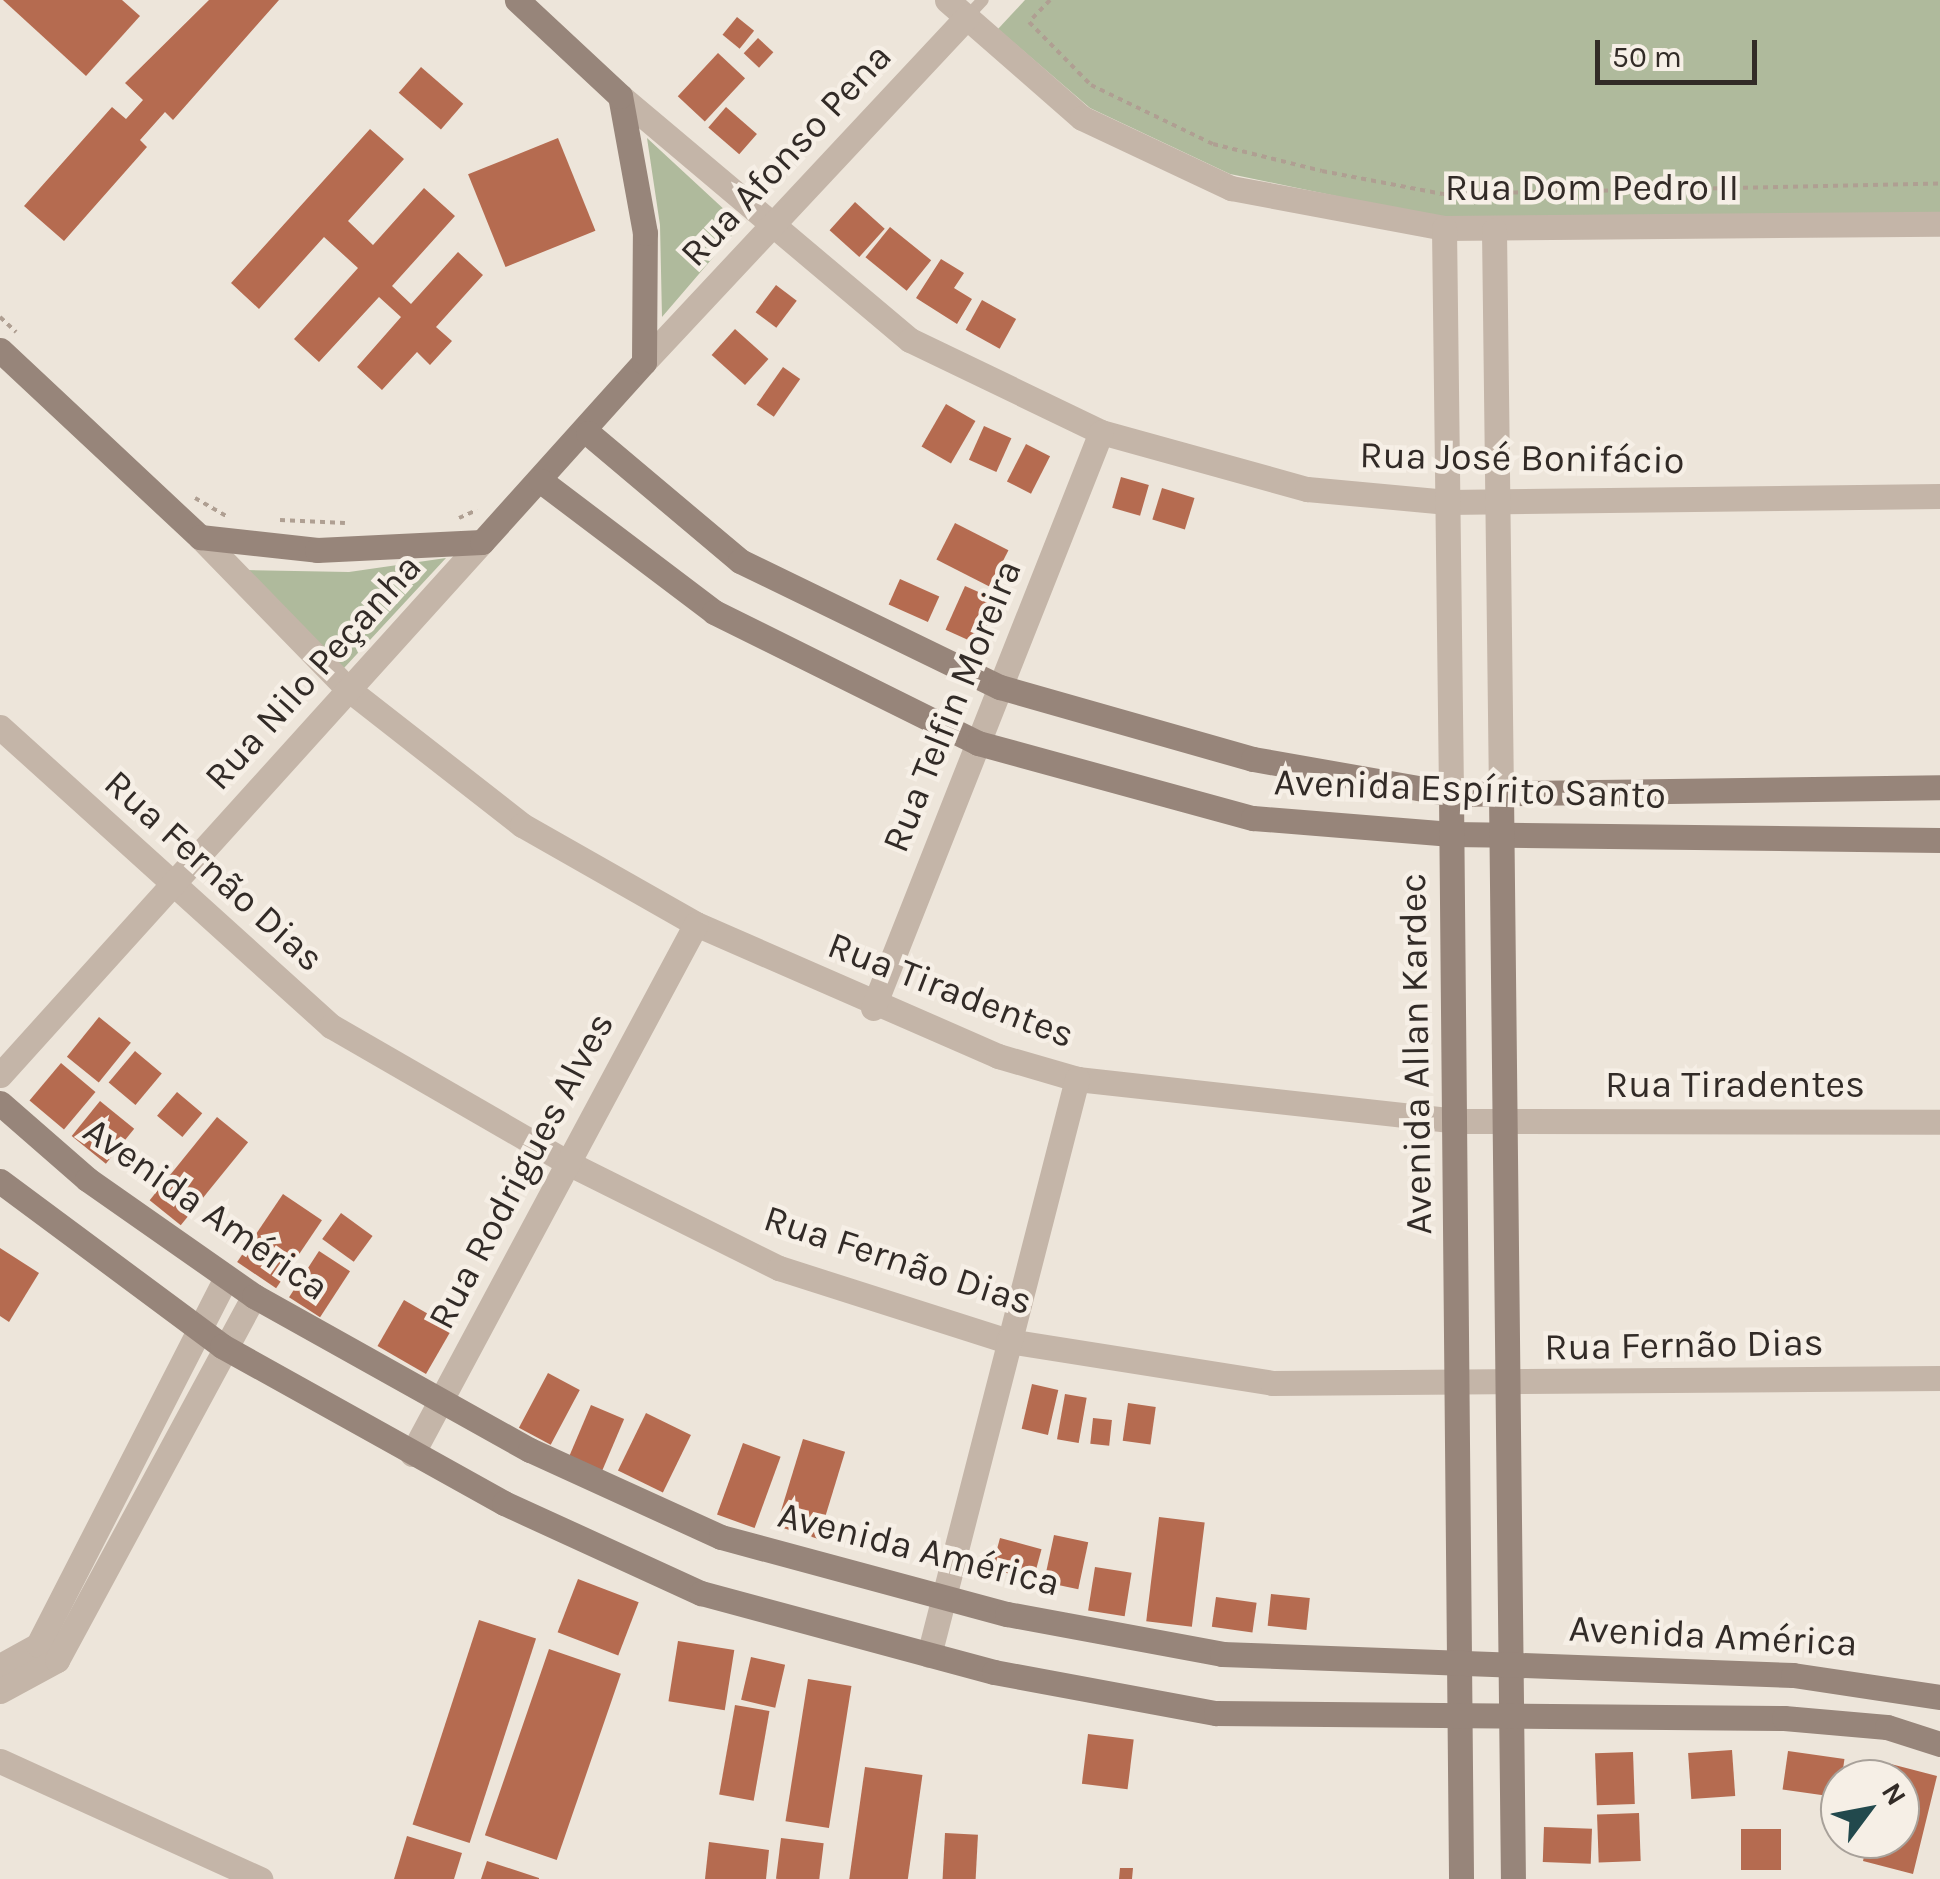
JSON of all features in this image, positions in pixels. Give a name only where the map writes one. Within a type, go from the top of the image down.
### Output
[{"type":"main road","points":[[0,350],[200,537],[317,550],[482,542],[588,433],[644,362],[644,215],[620,96],[517,0]]},
{"type":"main road","name":"Avenida Espírito Santo","points":[[588,433],[740,561],[1000,687],[1253,759],[1450,794],[1940,787]]},
{"type":"main road","name":"Avenida Espírito Santo","points":[[541,482],[714,612],[978,743],[1253,818],[1451,834],[1940,840]]},
{"type":"main road","points":[[1501,793],[1513,1879]]},
{"type":"main road","name":"Avenida Allan Kardec","points":[[1450,794],[1461,1879]]},
{"type":"main road","name":"Avenida América","points":[[0,1103],[87,1179],[254,1296],[440,1402],[720,1537],[942,1597],[1222,1654],[1904,1684],[1940,1696]]},
{"type":"main road","name":"Avenida América","points":[[0,1182],[222,1346],[412,1454],[701,1593],[929,1654],[1216,1713],[1512,1720],[1784,1718],[1887,1727],[1940,1744]]},
{"type":"street","name":"Rua Dom Pedro II","points":[[947,0],[975,9],[1082,118],[1231,188],[1444,228],[1940,224]]},
{"type":"street","name":"Rua Afonso Pena","points":[[644,362],[975,9]]},
{"type":"street","name":"Rua José Bonifácio","points":[[620,96],[768,226],[910,340],[1101,432],[1307,489],[1447,502],[1940,496]]},
{"type":"street","name":"Avenida Allan Kardec","points":[[1444,228],[1450,794]]},
{"type":"street","points":[[1494,230],[1501,793]]},
{"type":"street","name":"Rua Telfin Moreira","points":[[873,1008],[1101,432]]},
{"type":"street","name":"Rua Tiradentes","points":[[200,537],[348,689],[522,825],[696,924],[873,1008],[1076,1078],[1455,1121],[1940,1122]]},
{"type":"street","name":"Rua Nilo Peçanha","points":[[0,1075],[482,542]]},
{"type":"street","name":"Rua Fernão Dias","points":[[0,727],[330,1026],[568,1163],[779,1268],[1008,1341],[1272,1384],[1508,1385],[1940,1378]]},
{"type":"street","name":"Rua Rodrigues Alves","points":[[412,1454],[696,924]]},
{"type":"street","points":[[929,1654],[1076,1078]]},
{"type":"street","points":[[0,1666],[38,1645],[195,1328],[226,1276]]},
{"type":"street","points":[[0,1692],[57,1660],[222,1346],[254,1296]]},
{"type":"street","points":[[1904,1684],[1940,1682]]},
{"type":"street","points":[[0,1761],[260,1879]]},
{"type":"path","points":[[1050,0],[1029,22],[1091,85],[1213,144],[1322,170],[1443,194],[1940,184]]},
{"type":"path","points":[[0,316],[28,343]]},
{"type":"path","points":[[183,491],[230,518]]},
{"type":"path","points":[[448,520],[492,504]]},
{"type":"path","points":[[268,520],[362,524]]},
{"type":"green space","points":[[1025,0],[1940,0],[1940,217],[1451,220],[1230,174],[1090,108],[998,29]]},
{"type":"green space","points":[[647,138],[741,225],[662,317],[660,225]]},
{"type":"green space","points":[[446,558],[344,668],[245,570],[349,572]]},
{"type":"building","points":[[3,0],[122,0],[140,16],[86,76]]},
{"type":"building","points":[[209,0],[279,0],[173,120],[165,112],[140,140],[147,147],[64,241],[24,206],[112,107],[126,119],[143,100],[125,83]]},
{"type":"building","points":[[737,17],[754,31],[740,49],[723,35]]},
{"type":"building","points":[[758,38],[773,52],[759,68],[744,53]]},
{"type":"building","points":[[718,53],[745,78],[705,121],[678,96]]},
{"type":"building","points":[[421,67],[463,104],[441,129],[399,93]]},
{"type":"building","points":[[726,107],[757,134],[739,154],[708,127]]},
{"type":"building","points":[[370,129],[404,159],[348,221],[373,245],[424,188],[455,216],[392,286],[411,304],[458,252],[483,275],[436,327],[452,341],[430,365],[417,352],[382,390],[357,367],[401,317],[379,297],[319,362],[294,339],[358,268],[324,237],[259,309],[231,283]]},
{"type":"building","points":[[558,138],[595,231],[506,267],[468,174]]},
{"type":"building","points":[[855,202],[885,229],[859,257],[830,230]]},
{"type":"building","points":[[890,227],[931,260],[907,291],[865,257]]},
{"type":"building","points":[[941,259],[964,273],[954,288],[972,299],[957,324],[916,298]]},
{"type":"building","points":[[776,285],[797,301],[776,328],[756,312]]},
{"type":"building","points":[[982,300],[1016,319],[1000,349],[966,330]]},
{"type":"building","points":[[735,329],[768,359],[745,385],[712,355]]},
{"type":"building","points":[[783,367],[800,379],[774,417],[757,405]]},
{"type":"building","points":[[946,404],[975,421],[951,463],[922,446]]},
{"type":"building","points":[[984,426],[1011,438],[996,472],[969,460]]},
{"type":"building","points":[[1026,444],[1050,456],[1031,494],[1007,481]]},
{"type":"building","points":[[1121,477],[1149,485],[1140,516],[1112,508]]},
{"type":"building","points":[[1162,488],[1195,498],[1185,529],[1152,520]]},
{"type":"building","points":[[955,523],[1008,550],[990,587],[936,560]]},
{"type":"building","points":[[900,579],[939,596],[928,622],[889,605]]},
{"type":"building","points":[[965,586],[999,601],[979,645],[945,630]]},
{"type":"building","points":[[99,1017],[131,1043],[99,1082],[67,1057]]},
{"type":"building","points":[[135,1051],[162,1073],[135,1105],[109,1082]]},
{"type":"building","points":[[61,1063],[95,1092],[64,1129],[30,1101]]},
{"type":"building","points":[[177,1092],[202,1113],[182,1137],[157,1116]]},
{"type":"building","points":[[100,1101],[134,1129],[106,1164],[72,1136]]},
{"type":"building","points":[[217,1117],[248,1142],[181,1225],[150,1200]]},
{"type":"building","points":[[283,1194],[322,1220],[276,1288],[237,1262]]},
{"type":"building","points":[[341,1213],[373,1236],[354,1262],[322,1239]]},
{"type":"building","points":[[0,1248],[39,1273],[9,1322],[0,1316]]},
{"type":"building","points":[[319,1251],[350,1271],[320,1317],[289,1297]]},
{"type":"building","points":[[404,1300],[452,1328],[426,1374],[378,1346]]},
{"type":"building","points":[[548,1373],[580,1390],[551,1445],[519,1428]]},
{"type":"building","points":[[1032,1384],[1058,1390],[1048,1435],[1022,1429]]},
{"type":"building","points":[[1065,1394],[1087,1398],[1079,1443],[1057,1439]]},
{"type":"building","points":[[1128,1403],[1156,1407],[1150,1445],[1123,1441]]},
{"type":"building","points":[[591,1405],[624,1419],[602,1471],[569,1457]]},
{"type":"building","points":[[646,1413],[691,1435],[663,1492],[618,1471]]},
{"type":"building","points":[[1093,1418],[1112,1420],[1109,1446],[1090,1444]]},
{"type":"building","points":[[803,1439],[845,1452],[818,1539],[776,1526]]},
{"type":"building","points":[[743,1443],[781,1457],[755,1528],[717,1514]]},
{"type":"building","points":[[1159,1517],[1205,1523],[1192,1627],[1146,1621]]},
{"type":"building","points":[[1054,1535],[1088,1542],[1078,1589],[1044,1582]]},
{"type":"building","points":[[1000,1538],[1042,1549],[1033,1580],[992,1569]]},
{"type":"building","points":[[1095,1567],[1132,1573],[1125,1616],[1088,1610]]},
{"type":"building","points":[[578,1579],[639,1602],[618,1656],[558,1632]]},
{"type":"building","points":[[1271,1594],[1310,1598],[1306,1630],[1268,1626]]},
{"type":"building","points":[[1216,1597],[1257,1603],[1252,1632],[1212,1627]]},
{"type":"building","points":[[479,1620],[536,1639],[470,1843],[413,1824]]},
{"type":"building","points":[[678,1641],[734,1650],[725,1710],[668,1701]]},
{"type":"building","points":[[549,1649],[621,1674],[557,1860],[485,1835]]},
{"type":"building","points":[[751,1657],[785,1665],[775,1708],[741,1700]]},
{"type":"building","points":[[808,1679],[851,1686],[829,1828],[785,1821]]},
{"type":"building","points":[[735,1705],[769,1711],[754,1801],[719,1795]]},
{"type":"building","points":[[1088,1734],[1134,1740],[1128,1789],[1082,1784]]},
{"type":"building","points":[[1732,1750],[1735,1796],[1691,1799],[1688,1753]]},
{"type":"building","points":[[1788,1751],[1844,1759],[1820,1759],[1820,1795],[1783,1790]]},
{"type":"building","points":[[1633,1752],[1635,1804],[1597,1805],[1595,1753]]},
{"type":"building","points":[[865,1767],[922,1775],[908,1879],[849,1879]]},
{"type":"building","points":[[1920,1772],[1937,1776],[1920,1845]]},
{"type":"building","points":[[1639,1813],[1641,1861],[1599,1862],[1597,1814]]},
{"type":"building","points":[[1544,1827],[1592,1829],[1591,1864],[1543,1862]]},
{"type":"building","points":[[1741,1829],[1781,1829],[1781,1870],[1741,1870]]},
{"type":"building","points":[[945,1833],[978,1835],[976,1879],[943,1879]]},
{"type":"building","points":[[407,1836],[462,1853],[454,1879],[394,1879]]},
{"type":"building","points":[[781,1838],[824,1843],[819,1879],[776,1879]]},
{"type":"building","points":[[709,1842],[769,1850],[766,1879],[705,1879]]},
{"type":"building","points":[[1863,1859],[1917,1859],[1913,1874]]},
{"type":"building","points":[[487,1861],[539,1878],[539,1879],[481,1879]]},
{"type":"building","points":[[1120,1868],[1133,1868],[1132,1879],[1119,1879]]}]
